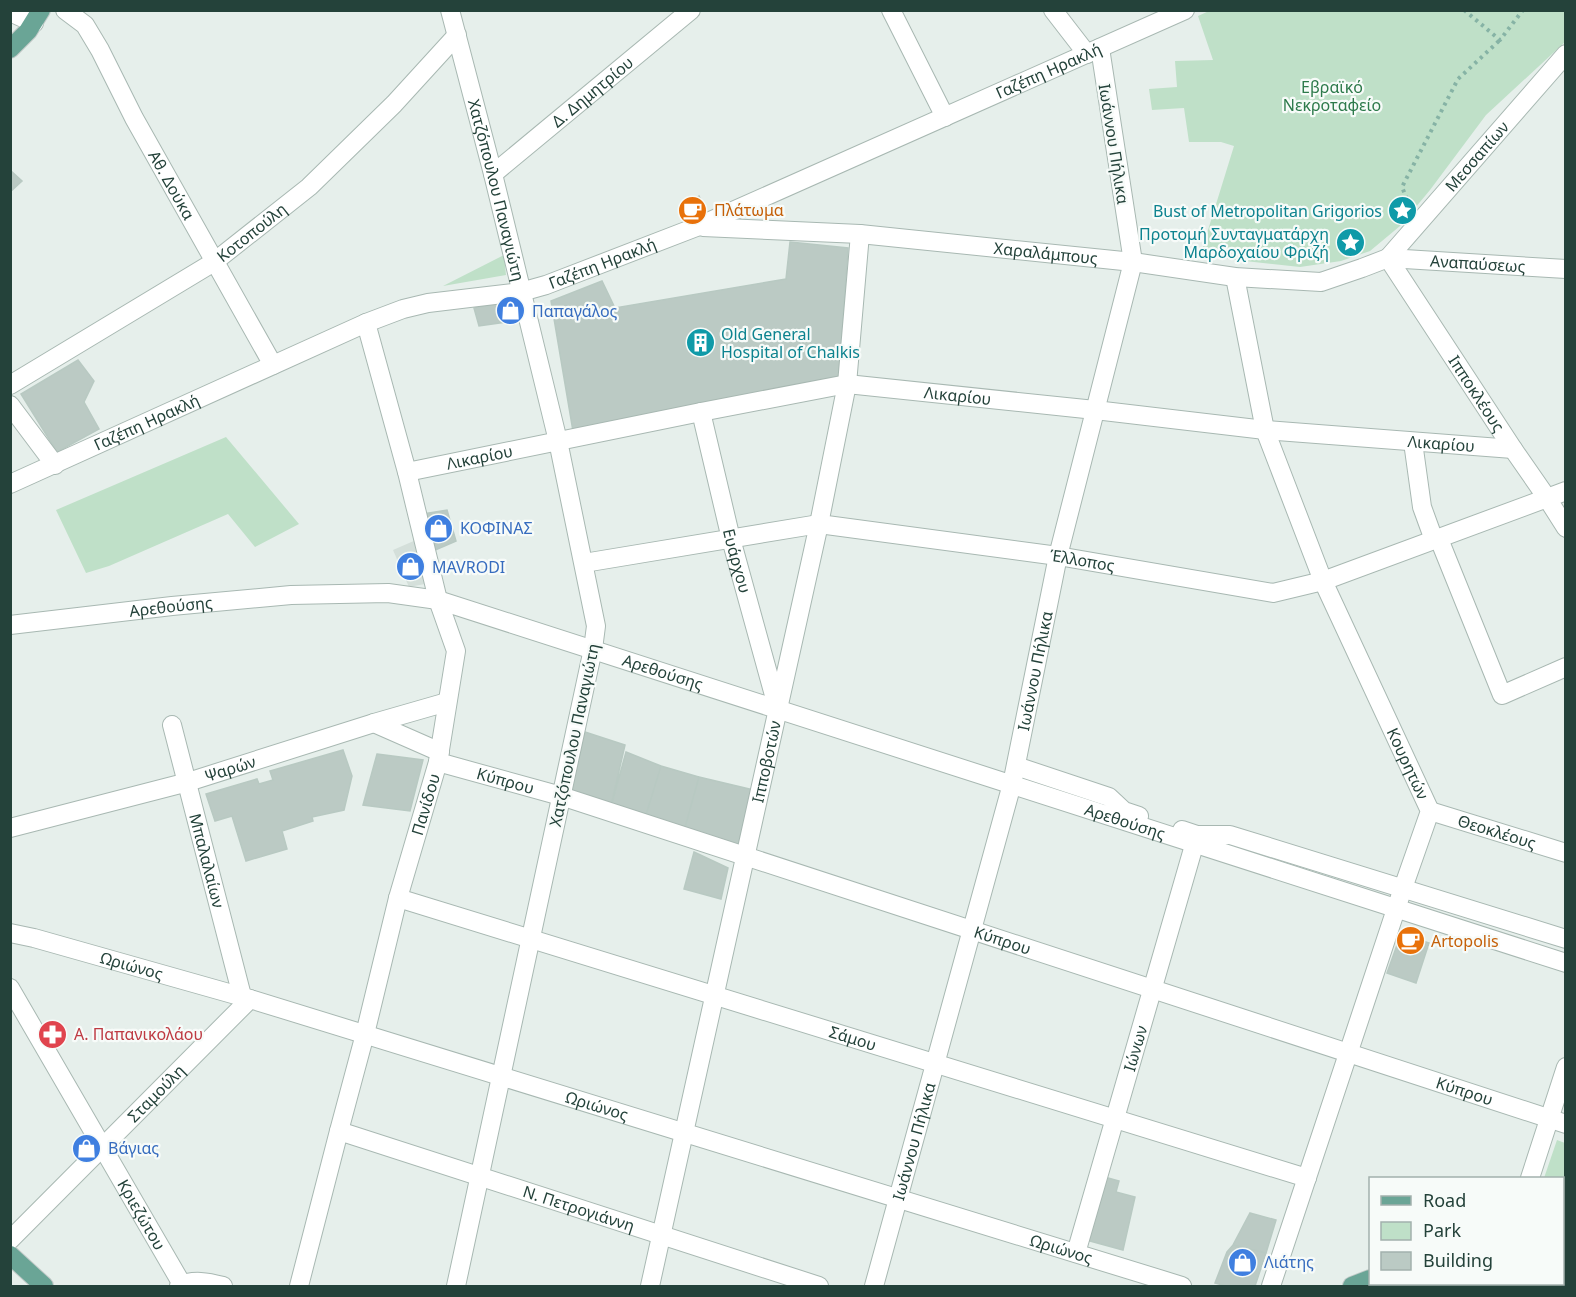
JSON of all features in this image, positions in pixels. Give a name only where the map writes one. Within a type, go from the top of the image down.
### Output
[{"type":"main road","points":[[10,49],[37,17]]},
{"type":"main road","points":[[10,1255],[44,1287]]},
{"type":"main road","points":[[1352,1287],[1369,1280]]},
{"type":"street","name":"Αθ. Δούκα","points":[[65,10],[85,25],[100,50],[134,118],[273,365]]},
{"type":"street","name":"Χατζόπουλου Παναγιώτη","points":[[450,10],[493,174],[558,441],[596,626],[593,649],[456,1287]]},
{"type":"street","name":"Δ. Δημητρίου","points":[[493,174],[691,10]]},
{"type":"street","points":[[891,10],[945,117]]},
{"type":"street","points":[[1053,10],[1093,51]]},
{"type":"street","name":"Γαζέπη Ηρακλή","points":[[10,484],[366,323],[428,303],[521,292],[546,285],[699,226],[1185,10]]},
{"type":"street","points":[[10,12],[37,17]]},
{"type":"street","name":"Κοτοπούλη","points":[[10,385],[214,262],[309,187],[394,104],[457,34]]},
{"type":"street","name":"Ιωάννου Πήλικα","points":[[874,1287],[1012,784],[1058,556],[1133,262],[1093,51]]},
{"type":"street","name":"Μεσσαπίων","points":[[1388,258],[1566,54]]},
{"type":"street","name":"Χαραλάμπους","points":[[699,226],[860,234],[1133,262],[1235,278],[1321,282],[1388,258]]},
{"type":"street","name":"Ιπποβοτών","points":[[650,1287],[819,524],[847,384],[860,234]]},
{"type":"street","name":"Αναπαύσεως","points":[[1388,258],[1566,269]]},
{"type":"street","name":"Ιπποκλέους","points":[[1388,258],[1566,528]]},
{"type":"street","name":"Κουρητών","points":[[1235,278],[1265,430],[1323,581],[1430,811],[1271,1287]]},
{"type":"street","name":"Πανίδου","points":[[299,1287],[398,898],[439,757],[456,651],[438,600],[407,472],[366,323]]},
{"type":"street","name":"Λικαρίου","points":[[407,472],[847,384],[1265,430],[1513,449]]},
{"type":"street","points":[[10,405],[55,465]]},
{"type":"street","name":"Ευάρχου","points":[[701,412],[731,539],[778,709]]},
{"type":"street","points":[[1413,442],[1422,507],[1502,695],[1566,667]]},
{"type":"street","name":"Έλλοπος","points":[[584,563],[819,524],[1058,556],[1273,593],[1323,581],[1566,491]]},
{"type":"street","name":"Αρεθούσης","points":[[10,625],[291,595],[388,593],[438,600],[1012,784],[1195,840],[1396,909],[1566,963]]},
{"type":"street","name":"Ψαρών","points":[[10,828],[188,782],[447,702]]},
{"type":"street","name":"Κύπρου","points":[[374,723],[439,757],[1557,1121]]},
{"type":"street","name":"Μπαλαλαίων","points":[[172,725],[246,998]]},
{"type":"street","points":[[1016,766],[1109,797],[1124,811],[1195,840]]},
{"type":"street","name":"Θεοκλέους","points":[[1430,811],[1566,853]]},
{"type":"street","name":"Αρεθούσης","points":[[1195,840],[1230,835],[1566,939]]},
{"type":"street","name":"Ιώνων","points":[[1076,1253],[1195,840]]},
{"type":"street","name":"Σάμου","points":[[398,898],[1307,1178]]},
{"type":"street","name":"Ωριώνος","points":[[10,933],[246,998],[1182,1287]]},
{"type":"street","name":"Κριεζώτου","points":[[10,988],[181,1286]]},
{"type":"street","name":"Σταμούλη","points":[[10,1240],[246,998]]},
{"type":"street","points":[[1531,1177],[1557,1121],[1566,1067]]},
{"type":"street","name":"Ν. Πετρογιάννη","points":[[339,1131],[819,1287]]},
{"type":"street","points":[[181,1286],[192,1282],[206,1282],[223,1287]]},
{"type":"path","points":[[1464,10],[1500,40]]},
{"type":"path","points":[[1419,222],[1402,186],[1458,79],[1500,40],[1523,10]]},
{"type":"shaded area","name":"MAVRODI","points":[[416,540],[425,584],[409,587],[393,550]]},
{"type":"green space","name":"Εβραϊκό Νεκροταφείο","points":[[1209,11],[1565,11],[1565,42],[1486,115],[1400,226],[1370,251],[1341,261],[1300,267],[1200,256],[1234,146],[1221,142],[1189,142],[1184,108],[1152,110],[1149,89],[1177,87],[1175,61],[1213,60],[1198,16]]},
{"type":"green space","points":[[504,255],[506,275],[443,286]]},
{"type":"green space","points":[[226,437],[299,524],[255,547],[228,514],[109,566],[86,573],[56,510]]},
{"type":"green space","points":[[1557,1140],[1565,1143],[1565,1181],[1564,1177],[1544,1177]]},
{"type":"building","points":[[10,170],[22,181],[10,192]]},
{"type":"building","name":"Πλάτωμα","points":[[699,196],[706,212],[685,223],[679,208]]},
{"type":"building","name":"Old General Hospital of Chalkis","points":[[790,242],[848,248],[839,378],[573,431],[551,301],[602,281],[615,308],[786,279]]},
{"type":"building","name":"Παπαγάλος","points":[[516,302],[520,318],[506,322],[502,303]]},
{"type":"building","points":[[502,303],[506,322],[479,326],[474,308]]},
{"type":"building","points":[[78,360],[94,381],[84,402],[99,429],[57,452],[21,394]]},
{"type":"building","name":"ΚΟΦΙΝΑΣ","points":[[447,510],[456,541],[433,551],[422,514]]},
{"type":"building","points":[[585,732],[625,745],[610,810],[570,796]]},
{"type":"building","points":[[343,750],[352,776],[344,810],[312,817],[313,821],[282,831],[287,849],[246,861],[232,816],[215,821],[206,794],[257,779],[259,784],[273,780],[270,771]]},
{"type":"building","points":[[626,752],[661,766],[645,818],[610,810]]},
{"type":"building","points":[[377,754],[423,760],[410,811],[363,805]]},
{"type":"building","points":[[661,766],[699,777],[684,831],[645,818]]},
{"type":"building","points":[[699,777],[754,790],[738,845],[684,831]]},
{"type":"building","points":[[694,852],[728,868],[721,899],[684,889]]},
{"type":"building","points":[[1401,934],[1429,943],[1416,983],[1387,973]]},
{"type":"building","points":[[1101,1176],[1119,1181],[1116,1192],[1135,1197],[1123,1250],[1086,1240]]},
{"type":"building","points":[[1250,1213],[1276,1220],[1266,1253],[1233,1245]]},
{"type":"building","name":"Λιάτης","points":[[1233,1245],[1266,1253],[1255,1286],[1226,1286],[1215,1283],[1227,1252]]},
{"type":"place","name":"Πλάτωμα","points":[[693,210]]},
{"type":"place","name":"Bust of Metropolitan Grigorios","points":[[1403,211]]},
{"type":"place","name":"Προτομή Συνταγματάρχη Μαρδοχαίου Φριζή","points":[[1350,243]]},
{"type":"place","name":"Παπαγάλος","points":[[511,311]]},
{"type":"place","name":"Old General Hospital of Chalkis","points":[[700,343]]},
{"type":"place","name":"ΚΟΦΙΝΑΣ","points":[[439,528]]},
{"type":"place","name":"MAVRODI","points":[[411,567]]},
{"type":"place","name":"Artopolis","points":[[1410,941]]},
{"type":"place","name":"Α. Παπανικολάου","points":[[53,1034]]},
{"type":"place","name":"Βάγιας","points":[[87,1148]]},
{"type":"place","name":"Λιάτης","points":[[1243,1262]]}]
